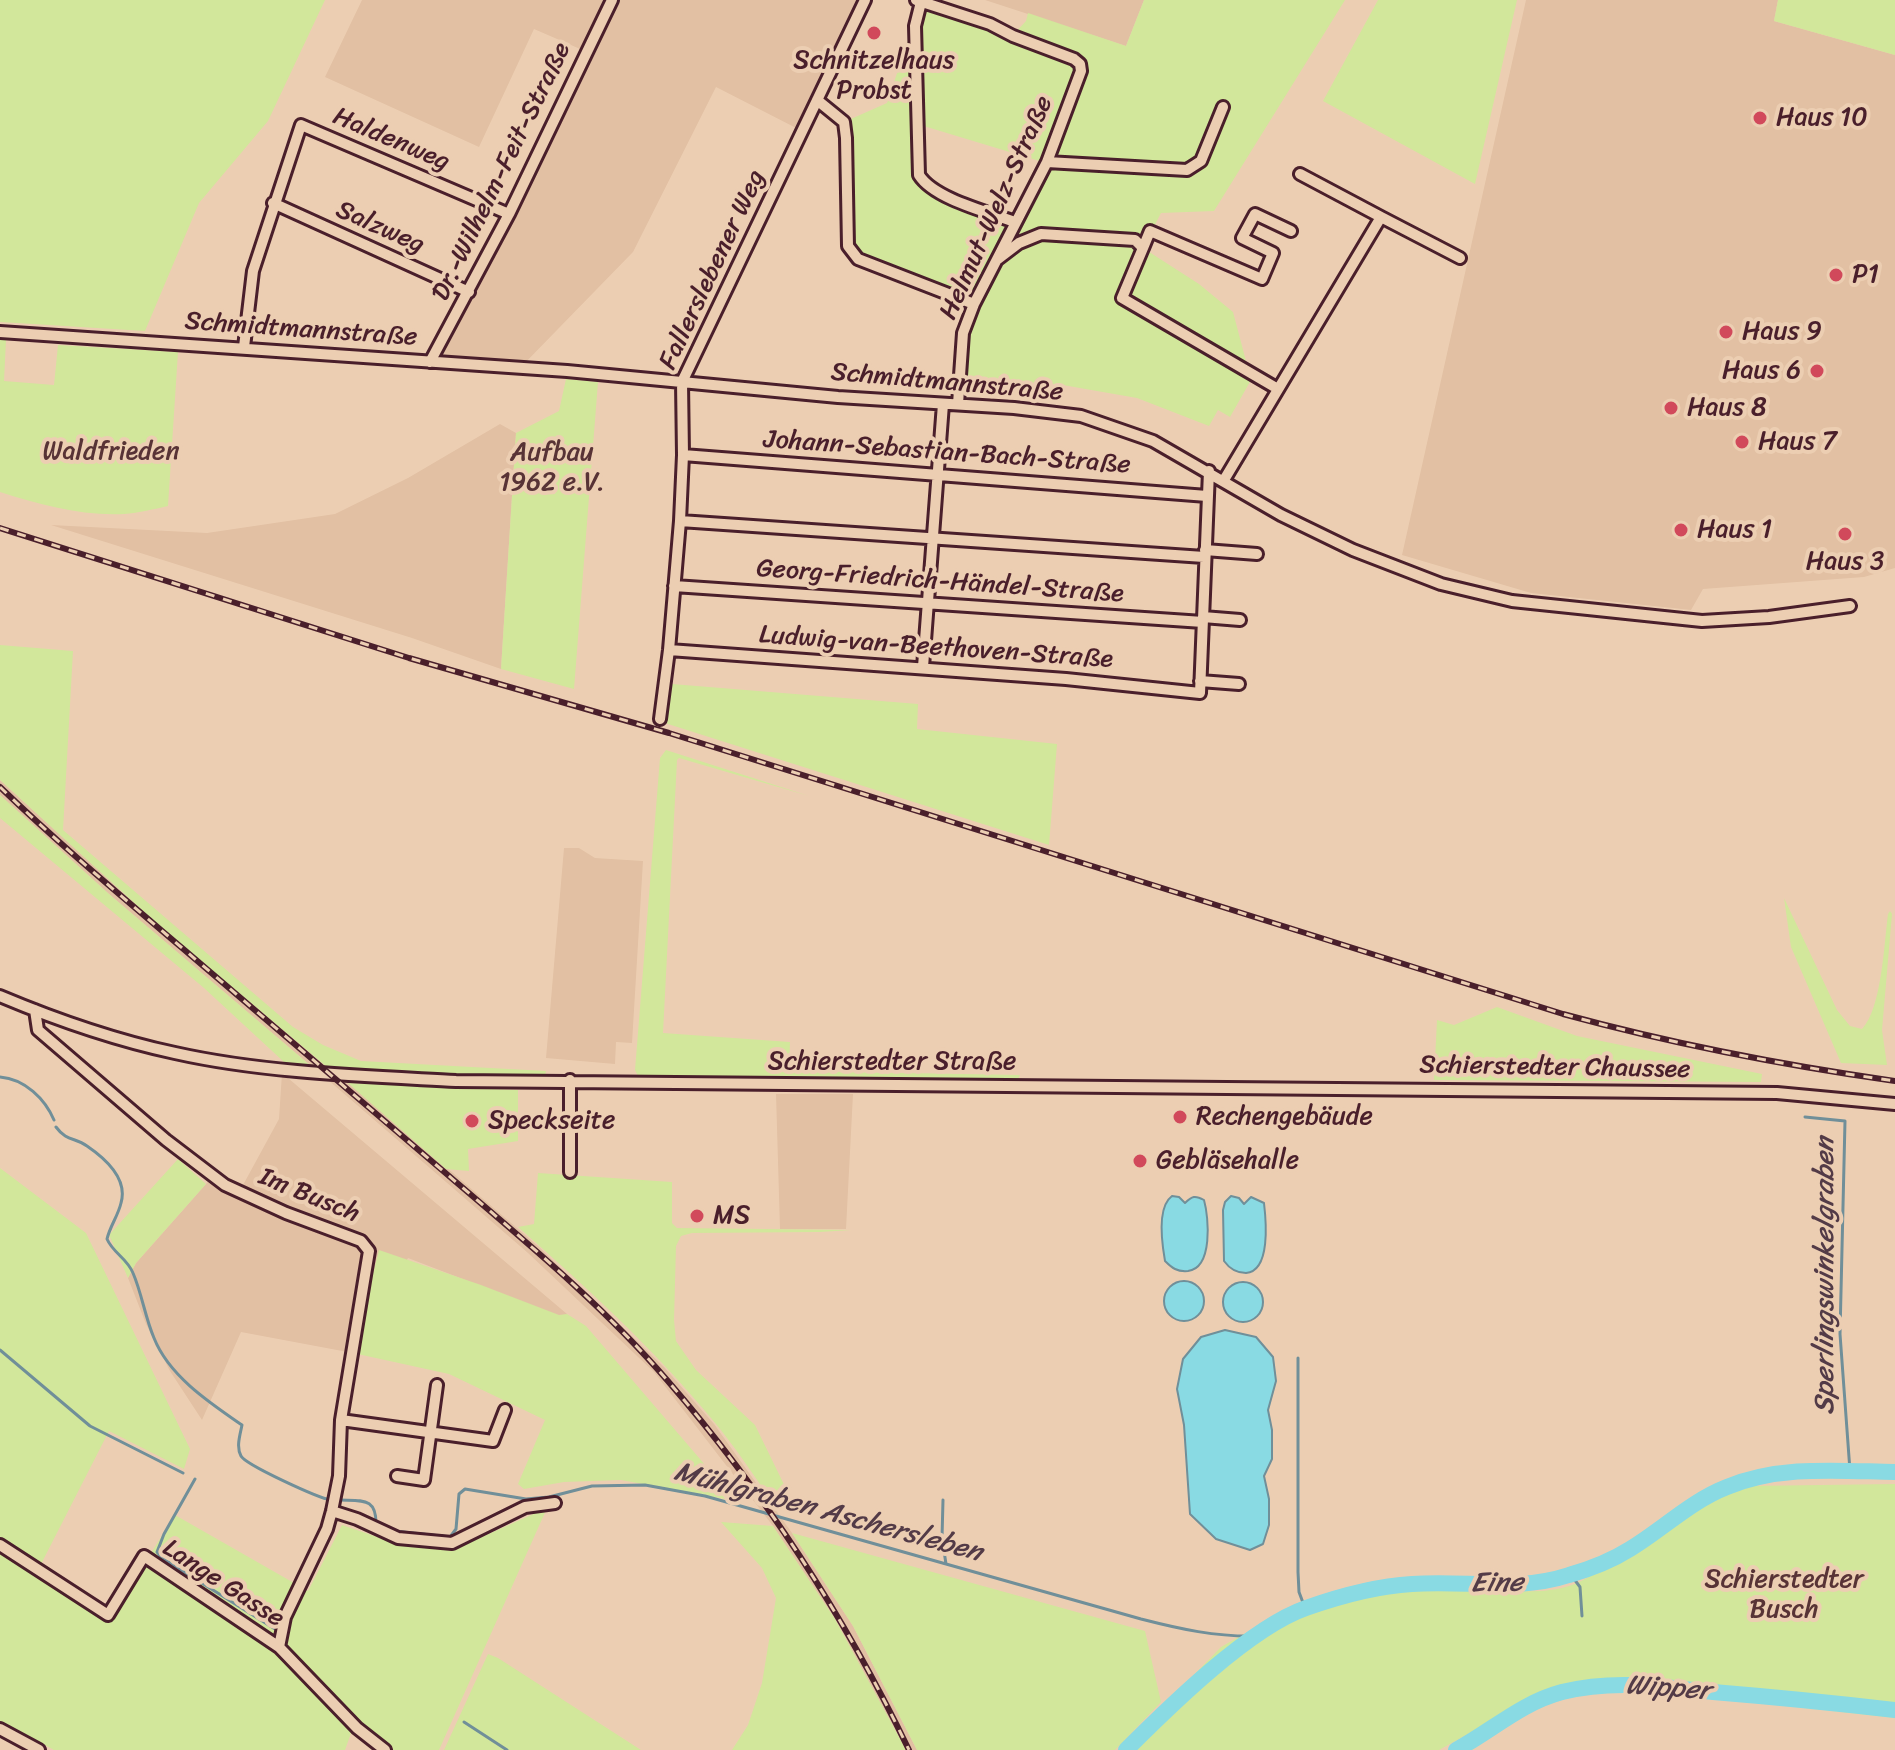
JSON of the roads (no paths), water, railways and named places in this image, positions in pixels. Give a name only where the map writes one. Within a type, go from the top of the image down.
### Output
[{"type":"street","name":"Dr.-Wilhelm-Feit-Straße","points":[[430,362],[509,214],[612,0]]},
{"type":"street","name":"Fallerslebener Weg","points":[[660,719],[680,521],[682,382],[865,0]]},
{"type":"street","points":[[918,1],[915,26],[919,175],[924,183],[957,201],[1015,222]]},
{"type":"street","name":"Helmut-Welz-Straße","points":[[918,1],[990,24],[1074,59],[1080,64],[1081,71],[1047,162],[995,261],[963,333],[958,404]]},
{"type":"street","points":[[817,100],[844,122],[848,246],[858,259],[974,304]]},
{"type":"street","points":[[1047,162],[1187,170],[1201,161],[1223,107]]},
{"type":"street","name":"Haldenweg","points":[[273,203],[301,125],[509,214]]},
{"type":"street","points":[[1300,174],[1460,258]]},
{"type":"street","points":[[244,347],[253,271],[273,203]]},
{"type":"street","name":"Salzweg","points":[[273,203],[469,292]]},
{"type":"street","points":[[1278,389],[1122,298],[1150,231],[1262,279],[1273,253],[1242,238],[1255,214],[1291,231]]},
{"type":"street","points":[[1224,480],[1381,217]]},
{"type":"street","points":[[995,261],[1019,243],[1041,234],[1135,240],[1143,248]]},
{"type":"street","name":"Schmidtmannstraße","points":[[0,332],[244,347],[838,397],[1014,408],[1081,416],[1153,441],[1281,515],[1353,550],[1441,584],[1512,601],[1702,621],[1769,617],[1850,606]]},
{"type":"street","points":[[923,667],[943,404]]},
{"type":"street","name":"Johann-Sebastian-Bach-Straße","points":[[683,455],[1207,496]]},
{"type":"street","points":[[1209,471],[1200,681],[1239,684]]},
{"type":"street","points":[[680,521],[934,539],[1257,554]]},
{"type":"street","name":"Georg-Friedrich-Händel-Straße","points":[[674,586],[1240,620]]},
{"type":"street","name":"Ludwig-van-Beethoven-Straße","points":[[669,650],[923,667],[1200,693],[1200,681]]},
{"type":"street","name":"Schierstedter Straße","points":[[0,996],[120,1040],[178,1054],[383,1077],[456,1081],[1214,1086]]},
{"type":"street","name":"Im Busch","points":[[35,1010],[38,1030],[166,1140],[225,1185],[286,1213],[361,1241],[369,1251],[341,1420],[339,1476],[333,1504],[327,1529],[285,1617],[279,1647]]},
{"type":"street","points":[[570,1080],[570,1172]]},
{"type":"street","name":"Schierstedter Chaussee","points":[[1214,1086],[1777,1093],[1895,1104]]},
{"type":"street","points":[[397,1476],[424,1480],[437,1385]]},
{"type":"street","points":[[341,1420],[493,1441],[505,1410]]},
{"type":"street","points":[[333,1504],[398,1538],[452,1543],[525,1507],[555,1503]]},
{"type":"street","name":"Lange Gasse","points":[[0,1545],[108,1615],[144,1556],[279,1647],[357,1728],[385,1750]]},
{"type":"street","points":[[0,1729],[39,1750]]},
{"type":"water","points":[[1172,1196],[1179,1197],[1185,1203],[1198,1197],[1204,1200],[1206,1208],[1208,1230],[1205,1252],[1196,1268],[1188,1271],[1175,1269],[1165,1261],[1162,1217]]},
{"type":"water","points":[[1231,1196],[1239,1198],[1244,1204],[1251,1197],[1264,1203],[1266,1232],[1263,1254],[1260,1264],[1246,1273],[1234,1270],[1224,1261],[1223,1210]]},
{"type":"water","points":[[1184,1281],[1198,1287],[1204,1301],[1198,1315],[1184,1321],[1170,1315],[1164,1301],[1170,1287]]},
{"type":"water","points":[[1243,1282],[1257,1288],[1263,1302],[1257,1316],[1243,1322],[1229,1316],[1223,1302],[1229,1288]]},
{"type":"water","points":[[1225,1330],[1256,1337],[1273,1357],[1276,1381],[1268,1410],[1272,1459],[1264,1476],[1269,1499],[1269,1525],[1263,1544],[1250,1550],[1216,1539],[1190,1514],[1184,1425],[1177,1389],[1183,1359],[1201,1337]]},
{"type":"waterway","name":"Mühlgraben Aschersleben","points":[[0,1077],[18,1082],[33,1091],[54,1120]]},
{"type":"waterway","name":"Sperlingswinkelgraben","points":[[1805,1117],[1845,1121],[1840,1334],[1850,1471]]},
{"type":"waterway","name":"Mühlgraben Aschersleben","points":[[56,1127],[64,1135],[94,1151],[108,1163],[118,1178],[121,1203],[107,1239],[133,1273],[154,1338],[170,1365],[192,1388],[242,1425],[239,1441],[241,1456],[283,1481],[331,1500]]},
{"type":"waterway","points":[[0,1350],[90,1426],[183,1473]]},
{"type":"waterway","points":[[1298,1358],[1298,1572],[1299,1592],[1305,1608]]},
{"type":"waterway","name":"Eine","points":[[1126,1750],[1235,1650],[1284,1618],[1306,1608],[1359,1592],[1399,1585],[1511,1584],[1550,1580],[1615,1557],[1701,1500],[1747,1480],[1789,1472],[1895,1472]]},
{"type":"waterway","points":[[195,1479],[157,1552],[275,1629]]},
{"type":"waterway","name":"Mühlgraben Aschersleben","points":[[394,1531],[450,1537],[456,1529],[459,1494],[465,1489],[526,1499],[549,1497],[592,1486],[645,1485],[705,1496],[1155,1623],[1212,1634],[1256,1636]]},
{"type":"waterway","name":"Mühlgraben Aschersleben","points":[[339,1500],[367,1502],[374,1510],[376,1526]]},
{"type":"waterway","points":[[943,1500],[942,1538],[946,1564]]},
{"type":"waterway","points":[[1571,1575],[1580,1587],[1582,1616]]},
{"type":"waterway","name":"Wipper","points":[[1456,1750],[1533,1703],[1562,1692],[1601,1686],[1656,1686],[1895,1710]]},
{"type":"waterway","points":[[464,1722],[507,1750]]},
{"type":"railway","points":[[0,528],[409,658],[669,733],[1563,1014],[1728,1053],[1895,1081]]},
{"type":"railway","points":[[0,787],[112,888],[530,1245],[641,1351],[737,1466],[800,1557],[858,1652],[909,1750]]},
{"type":"place","name":"Schnitzelhaus Probst","points":[[874,33]]},
{"type":"place","name":"Haus 10","points":[[1760,118]]},
{"type":"place","name":"P1","points":[[1836,275]]},
{"type":"place","name":"Haus 9","points":[[1726,332]]},
{"type":"place","name":"Haus 6","points":[[1817,371]]},
{"type":"place","name":"Haus 8","points":[[1671,408]]},
{"type":"place","name":"Haus 7","points":[[1742,442]]},
{"type":"place","name":"Haus 1","points":[[1681,530]]},
{"type":"place","name":"Haus 3","points":[[1845,534]]},
{"type":"place","name":"Rechengebäude","points":[[1180,1117]]},
{"type":"place","name":"Speckseite","points":[[472,1121]]},
{"type":"place","name":"Gebläsehalle","points":[[1140,1161]]},
{"type":"place","name":"MS","points":[[697,1216]]},
{"type":"park label","name":"Waldfrieden","points":[[111,452]]},
{"type":"park label","name":"Aufbau 1962 e.V.","points":[[552,468]]},
{"type":"park label","name":"Schierstedter Busch","points":[[1784,1595]]}]
